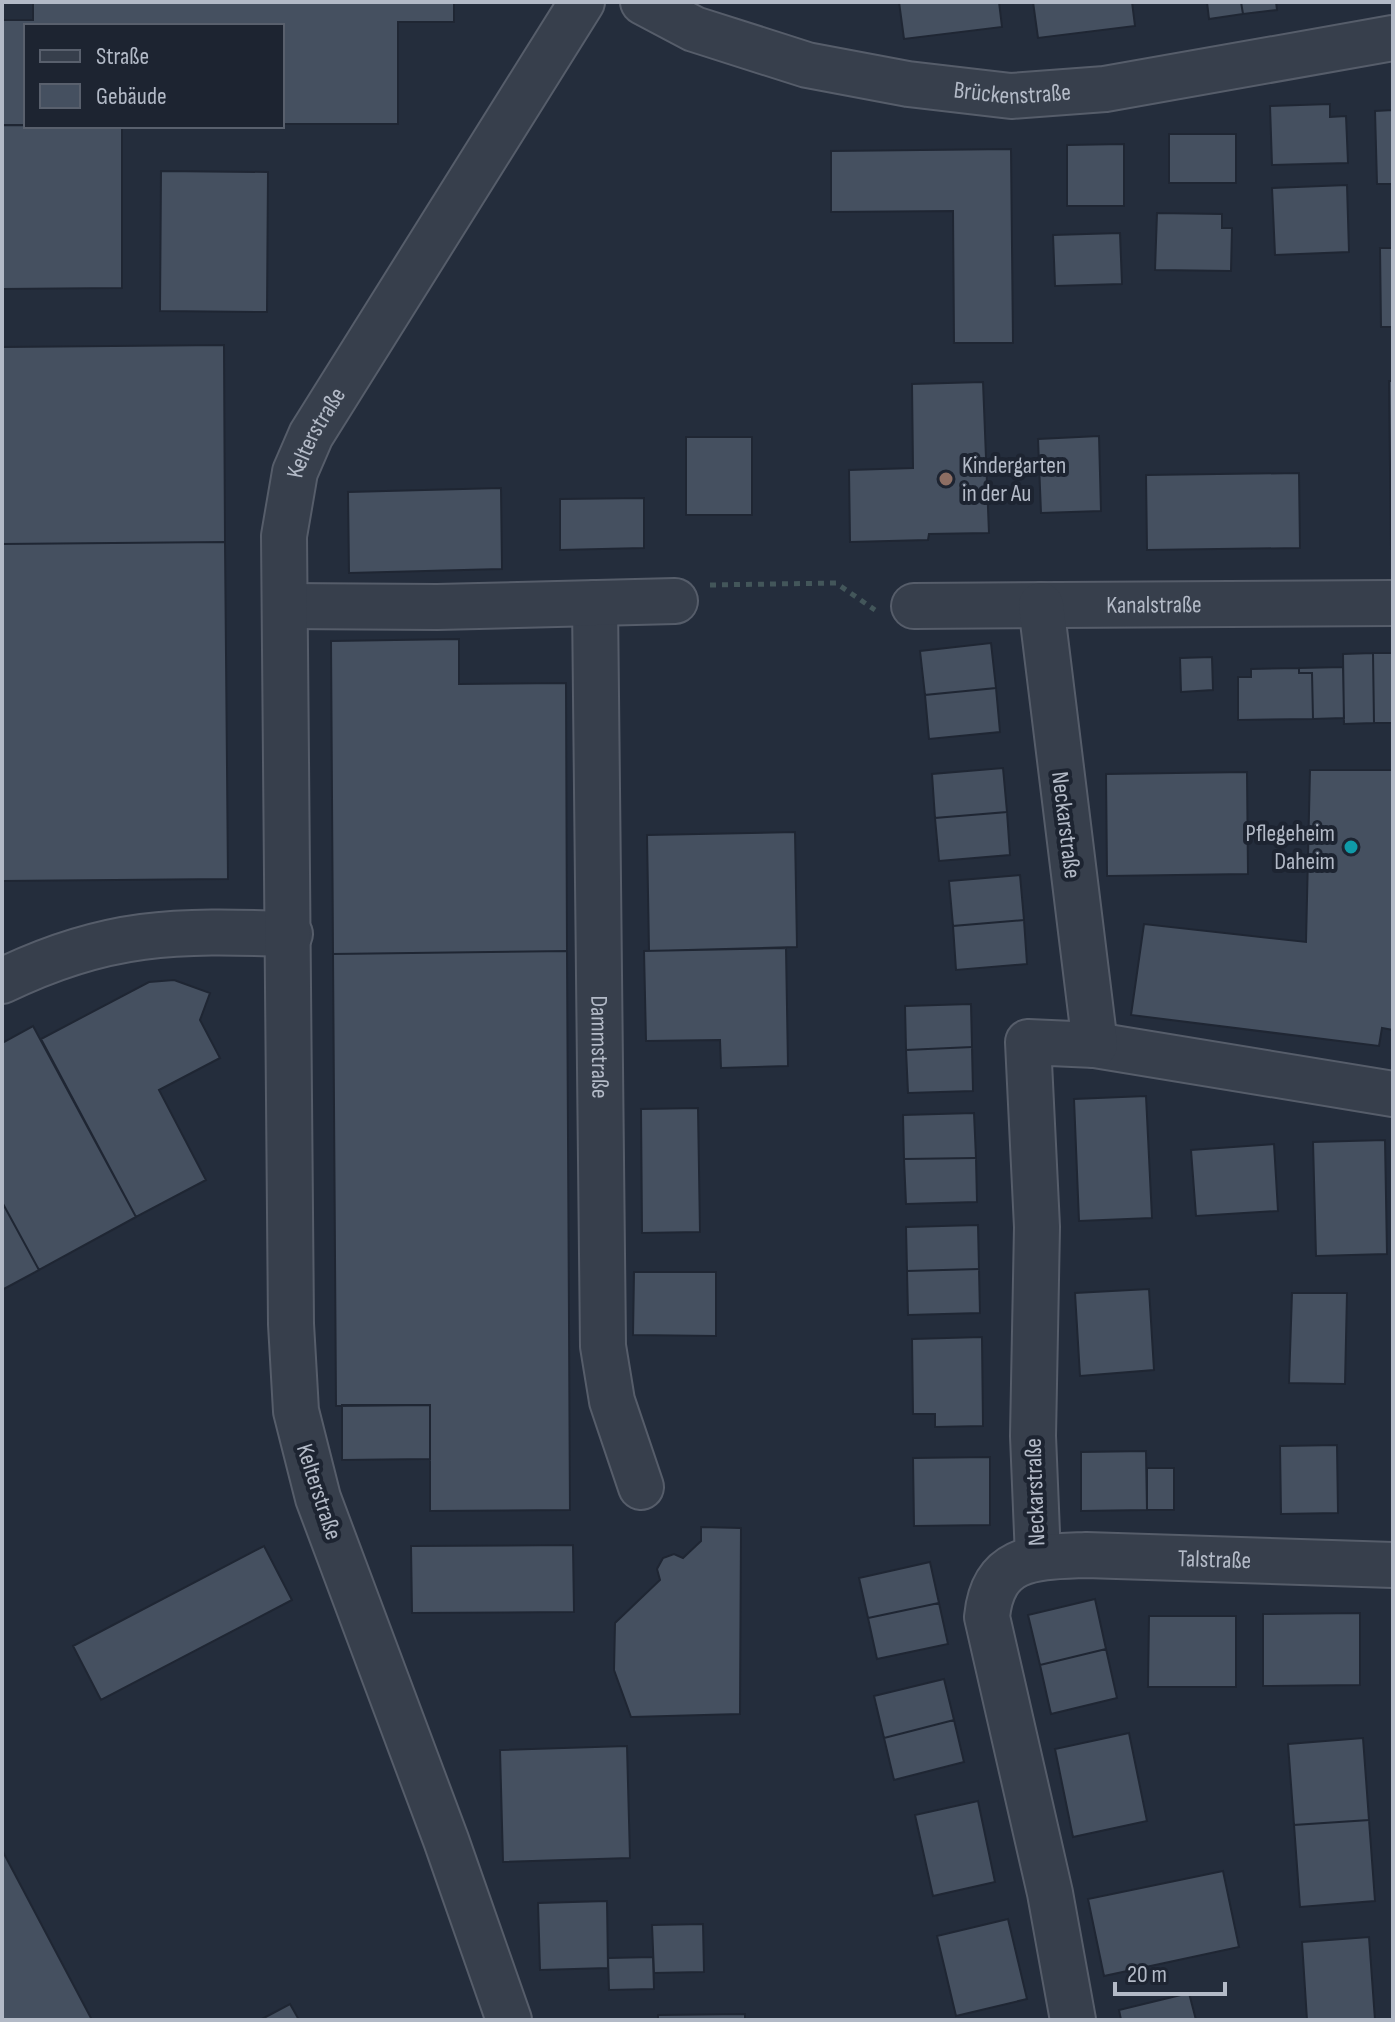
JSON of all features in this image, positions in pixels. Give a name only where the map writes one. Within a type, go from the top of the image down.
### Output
[{"type":"street","name":"Kelterstraße","points":[[509,2020],[303,1448],[294,1384],[291,1324],[285,606],[287,504],[295,472],[311,435],[582,2]]},
{"type":"street","name":"Brückenstraße","points":[[643,2],[694,29],[807,65],[908,84],[1011,96],[1105,89],[1393,38]]},
{"type":"street","points":[[285,606],[437,607],[675,601]]},
{"type":"street","name":"Dammstraße","points":[[595,603],[603,1346],[612,1401],[641,1487]]},
{"type":"street","name":"Kanalstraße","points":[[914,606],[1393,603]]},
{"type":"street","name":"Neckarstraße","points":[[1041,605],[1095,1045]]},
{"type":"street","points":[[2,981],[65,953],[131,937],[203,932],[290,934]]},
{"type":"street","name":"Neckarstraße","points":[[1073,2020],[1050,1893],[987,1617],[989,1595],[1000,1576],[1018,1563],[1038,1557],[1033,1436],[1037,1227],[1028,1042],[1095,1045],[1393,1094]]},
{"type":"street","name":"Talstraße","points":[[1038,1557],[1117,1555],[1393,1565]]},
{"type":"path","points":[[675,601],[692,585],[836,583],[881,613],[893,615],[914,606]]},
{"type":"building","points":[[33,2],[454,2],[454,22],[398,22],[398,124],[284,124],[284,24],[24,24],[24,125],[2,125],[2,20],[33,20]]},
{"type":"building","points":[[899,2],[999,2],[1002,27],[904,39]]},
{"type":"building","points":[[1033,2],[1132,2],[1135,26],[1038,38]]},
{"type":"building","points":[[1207,2],[1241,2],[1243,14],[1209,19]]},
{"type":"building","points":[[1241,2],[1276,2],[1277,10],[1243,14]]},
{"type":"building","points":[[1330,104],[1330,117],[1346,116],[1348,163],[1272,165],[1270,106]]},
{"type":"building","points":[[1393,110],[1393,184],[1377,184],[1375,111]]},
{"type":"building","points":[[2,125],[24,125],[24,128],[122,128],[122,288],[2,289]]},
{"type":"building","points":[[1169,134],[1236,134],[1236,183],[1169,183]]},
{"type":"building","points":[[1124,144],[1124,206],[1067,206],[1067,145]]},
{"type":"building","points":[[1011,149],[1013,343],[954,343],[953,211],[831,212],[831,151]]},
{"type":"building","points":[[161,171],[268,172],[267,312],[160,311]]},
{"type":"building","points":[[1347,185],[1349,252],[1275,255],[1272,188]]},
{"type":"building","points":[[1157,213],[1222,214],[1222,228],[1232,228],[1231,271],[1155,270]]},
{"type":"building","points":[[1120,233],[1122,284],[1055,286],[1053,235]]},
{"type":"building","points":[[1380,248],[1393,248],[1393,327],[1381,327]]},
{"type":"building","points":[[224,345],[225,542],[2,544],[2,347]]},
{"type":"building","points":[[1389,381],[1393,381],[1393,465],[1390,465]]},
{"type":"building","points":[[983,382],[989,533],[929,534],[928,540],[850,542],[849,470],[913,468],[912,384]]},
{"type":"building","points":[[1099,436],[1101,511],[1041,513],[1038,439]]},
{"type":"building","points":[[686,437],[752,437],[752,515],[686,515]]},
{"type":"building","points":[[1390,465],[1393,465],[1393,549],[1391,549]]},
{"type":"building","points":[[1299,473],[1300,548],[1147,550],[1146,475]]},
{"type":"building","points":[[501,488],[502,569],[349,573],[348,492]]},
{"type":"building","points":[[644,498],[644,548],[560,550],[560,499]]},
{"type":"building","points":[[225,542],[228,879],[2,881],[2,544]]},
{"type":"building","points":[[459,639],[459,684],[566,683],[567,951],[333,954],[331,641]]},
{"type":"building","points":[[991,643],[996,688],[925,695],[920,651]]},
{"type":"building","points":[[1373,653],[1393,653],[1393,723],[1374,723]]},
{"type":"building","points":[[1373,653],[1374,723],[1344,724],[1343,654]]},
{"type":"building","points":[[1212,657],[1213,690],[1181,692],[1180,658]]},
{"type":"building","points":[[1343,667],[1344,718],[1313,719],[1312,673],[1299,673],[1299,668]]},
{"type":"building","points":[[1299,668],[1299,673],[1312,673],[1313,719],[1238,720],[1238,677],[1251,677],[1251,669]]},
{"type":"building","points":[[996,688],[1000,732],[929,739],[925,695]]},
{"type":"building","points":[[1003,768],[1007,812],[935,818],[932,774]]},
{"type":"building","name":"Pflegeheim Daheim","points":[[1310,770],[1393,770],[1393,1030],[1382,1028],[1379,1046],[1131,1015],[1144,924],[1306,942]]},
{"type":"building","points":[[1247,772],[1248,874],[1107,876],[1106,774]]},
{"type":"building","points":[[1007,812],[1010,855],[939,861],[935,818]]},
{"type":"building","points":[[795,832],[797,947],[649,951],[647,835]]},
{"type":"building","points":[[1020,875],[1024,920],[953,926],[949,881]]},
{"type":"building","points":[[1024,920],[1027,964],[956,970],[953,926]]},
{"type":"building","points":[[786,948],[788,1066],[721,1068],[720,1040],[646,1041],[644,951]]},
{"type":"building","points":[[567,951],[570,1510],[430,1511],[430,1405],[336,1406],[333,954]]},
{"type":"building","points":[[174,980],[210,993],[200,1020],[220,1058],[159,1090],[206,1180],[136,1217],[41,1039],[149,982]]},
{"type":"building","points":[[971,1004],[972,1047],[906,1050],[905,1006]]},
{"type":"building","points":[[33,1026],[136,1217],[39,1270],[2,1202],[2,1043]]},
{"type":"building","points":[[972,1047],[973,1091],[908,1093],[906,1050]]},
{"type":"building","points":[[1146,1096],[1152,1218],[1079,1221],[1074,1099]]},
{"type":"building","points":[[698,1108],[700,1232],[642,1233],[641,1109]]},
{"type":"building","points":[[974,1113],[976,1158],[904,1159],[903,1115]]},
{"type":"building","points":[[1385,1140],[1387,1254],[1316,1256],[1313,1142]]},
{"type":"building","points":[[1274,1144],[1278,1211],[1196,1216],[1191,1150]]},
{"type":"building","points":[[976,1158],[977,1202],[906,1204],[904,1159]]},
{"type":"building","points":[[2,1202],[39,1270],[2,1290]]},
{"type":"building","points":[[978,1225],[979,1269],[907,1271],[906,1227]]},
{"type":"building","points":[[979,1269],[980,1313],[908,1315],[907,1271]]},
{"type":"building","points":[[634,1272],[716,1272],[716,1336],[633,1335]]},
{"type":"building","points":[[1149,1289],[1154,1370],[1080,1376],[1075,1293]]},
{"type":"building","points":[[1292,1293],[1347,1293],[1345,1384],[1289,1383]]},
{"type":"building","points":[[982,1337],[983,1426],[935,1427],[935,1414],[913,1414],[912,1339]]},
{"type":"building","points":[[342,1405],[430,1405],[430,1459],[342,1460]]},
{"type":"building","points":[[1337,1445],[1338,1513],[1281,1514],[1280,1446]]},
{"type":"building","points":[[1146,1451],[1147,1510],[1081,1511],[1081,1452]]},
{"type":"building","points":[[990,1457],[990,1525],[914,1526],[913,1458]]},
{"type":"building","points":[[1147,1468],[1174,1468],[1174,1510],[1147,1510]]},
{"type":"building","points":[[701,1527],[741,1528],[740,1714],[631,1717],[614,1670],[615,1623],[660,1580],[657,1569],[663,1558],[674,1554],[683,1558],[701,1541]]},
{"type":"building","points":[[573,1545],[574,1612],[412,1613],[411,1546]]},
{"type":"building","points":[[264,1546],[292,1600],[101,1700],[73,1646]]},
{"type":"building","points":[[930,1562],[939,1603],[868,1618],[859,1578]]},
{"type":"building","points":[[1095,1599],[1106,1649],[1040,1665],[1028,1615]]},
{"type":"building","points":[[939,1603],[948,1644],[877,1659],[868,1618]]},
{"type":"building","points":[[1360,1613],[1360,1685],[1263,1686],[1263,1614]]},
{"type":"building","points":[[1149,1616],[1236,1616],[1236,1687],[1148,1687]]},
{"type":"building","points":[[1106,1649],[1117,1698],[1051,1714],[1040,1665]]},
{"type":"building","points":[[944,1679],[954,1720],[884,1738],[874,1696]]},
{"type":"building","points":[[954,1720],[964,1762],[894,1780],[884,1738]]},
{"type":"building","points":[[1129,1733],[1147,1821],[1073,1837],[1055,1749]]},
{"type":"building","points":[[1363,1738],[1369,1820],[1294,1825],[1288,1744]]},
{"type":"building","points":[[627,1746],[630,1858],[503,1862],[500,1750]]},
{"type":"building","points":[[978,1801],[995,1882],[933,1896],[915,1815]]},
{"type":"building","points":[[1369,1820],[1375,1901],[1300,1907],[1294,1825]]},
{"type":"building","points":[[2,1850],[92,2020],[2,2020]]},
{"type":"building","points":[[1223,1871],[1239,1947],[1104,1976],[1088,1899]]},
{"type":"building","points":[[607,1901],[608,1968],[540,1970],[538,1903]]},
{"type":"building","points":[[1008,1919],[1027,1999],[956,2016],[937,1936]]},
{"type":"building","points":[[703,1924],[704,1972],[654,1973],[652,1925]]},
{"type":"building","points":[[1369,1937],[1375,2020],[1307,2020],[1302,1942]]},
{"type":"building","points":[[653,1957],[654,1989],[609,1990],[608,1958]]},
{"type":"building","points":[[1189,1993],[1196,2020],[1121,2020],[1119,2010]]},
{"type":"building","points":[[290,2004],[299,2020],[260,2020]]},
{"type":"building","points":[[745,2014],[745,2020],[658,2020],[658,2015]]},
{"type":"place","name":"Kindergarten in der Au","points":[[946,479]]},
{"type":"place","name":"Pflegeheim Daheim","points":[[1351,847]]}]
